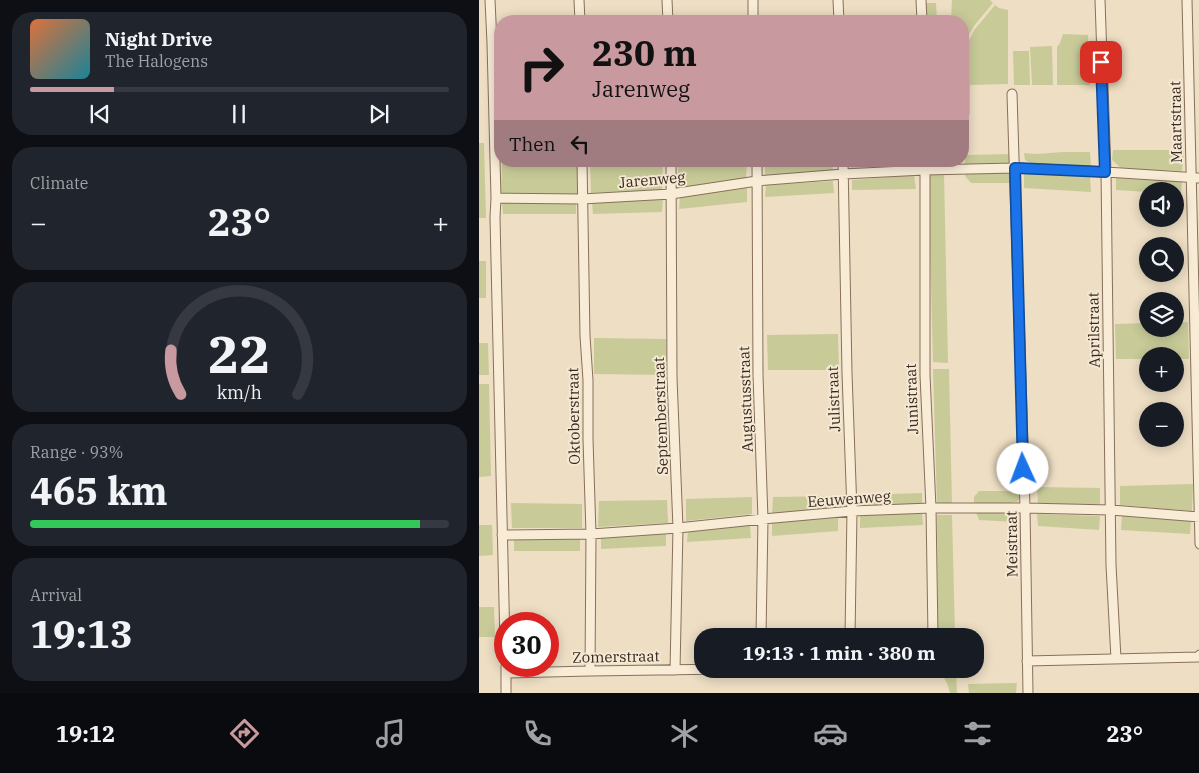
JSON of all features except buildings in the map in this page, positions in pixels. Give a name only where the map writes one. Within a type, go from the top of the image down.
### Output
[{"type":"street","points":[[490,0],[494,120]]},
{"type":"street","points":[[579,0],[580,15]]},
{"type":"street","points":[[667,0],[668,15]]},
{"type":"street","points":[[753,0],[753,15]]},
{"type":"street","points":[[839,0],[839,15]]},
{"type":"street","points":[[921,0],[922,15]]},
{"type":"street","name":"Aprilstraat","points":[[1100,0],[1105,172],[1111,565],[1116,659]]},
{"type":"street","name":"Maartstraat","points":[[1187,0],[1195,178],[1199,544]]},
{"type":"street","name":"Meistraat","points":[[1012,94],[1025,508],[1028,693]]},
{"type":"street","points":[[495,167],[495,233],[504,612]]},
{"type":"street","name":"Oktoberstraat","points":[[582,167],[591,534],[590,671]]},
{"type":"street","name":"Septemberstraat","points":[[671,167],[672,378],[678,528],[675,670]]},
{"type":"street","name":"Augustusstraat","points":[[757,167],[758,370],[763,519],[761,628]]},
{"type":"street","name":"Julistraat","points":[[843,167],[852,512],[850,628]]},
{"type":"street","name":"Jarenweg","points":[[496,198],[582,199],[671,194],[757,181],[915,167]]},
{"type":"street","name":"Junistraat","points":[[925,167],[925,375],[931,508],[933,628]]},
{"type":"street","name":"Jarenweg","points":[[969,167],[1105,172],[1195,178]]},
{"type":"street","name":"Eeuwenweg","points":[[502,535],[591,534],[852,512],[931,508],[1111,510],[1199,517]]},
{"type":"street","points":[[1027,661],[1199,656]]},
{"type":"street","name":"Zomerstraat","points":[[559,671],[694,670]]},
{"type":"street","points":[[506,677],[506,693]]},
{"type":"green space","points":[[952,0],[990,0],[993,3],[969,34],[969,15],[951,15]]},
{"type":"green space","points":[[926,3],[936,3],[937,15],[926,15]]},
{"type":"green space","points":[[995,5],[1008,10],[1008,84],[970,85],[969,114],[969,40],[975,29]]},
{"type":"green space","points":[[1063,34],[1088,35],[1090,85],[1057,85],[1057,47]]},
{"type":"green space","points":[[1052,46],[1053,85],[1032,85],[1030,47]]},
{"type":"green space","points":[[1013,51],[1029,51],[1030,85],[1014,85]]},
{"type":"green space","points":[[479,143],[484,143],[486,218],[479,218]]},
{"type":"green space","points":[[1113,150],[1184,150],[1182,171],[1122,169],[1112,160]]},
{"type":"green space","points":[[1090,152],[1091,168],[1034,165],[1025,160],[1024,153],[1037,154]]},
{"type":"green space","points":[[1011,154],[1010,164],[969,167],[969,155]]},
{"type":"green space","points":[[502,167],[577,167],[577,195],[501,193]]},
{"type":"green space","points":[[590,167],[663,167],[662,190],[591,193]]},
{"type":"green space","points":[[678,167],[747,167],[746,178],[678,189]]},
{"type":"green space","points":[[765,167],[833,167],[833,170],[765,175]]},
{"type":"green space","points":[[850,167],[872,167],[850,169]]},
{"type":"green space","points":[[966,172],[1010,173],[1011,183],[971,183],[965,176]]},
{"type":"green space","points":[[928,173],[944,173],[948,363],[933,362]]},
{"type":"green space","points":[[1024,174],[1090,177],[1091,192],[1024,188]]},
{"type":"green space","points":[[914,175],[916,189],[852,190],[852,180]]},
{"type":"green space","points":[[1116,176],[1182,181],[1139,182],[1139,191],[1116,190]]},
{"type":"green space","points":[[833,181],[834,193],[765,197],[766,185]]},
{"type":"green space","points":[[747,188],[747,202],[679,209],[680,197]]},
{"type":"green space","points":[[663,199],[662,212],[593,214],[592,202]]},
{"type":"green space","points":[[502,201],[576,202],[576,214],[503,214]]},
{"type":"green space","points":[[479,261],[486,261],[486,298],[479,298]]},
{"type":"green space","points":[[1184,322],[1188,322],[1189,359],[1184,359],[1184,347],[1139,347],[1139,359],[1116,359],[1115,324],[1139,323],[1139,337],[1184,337]]},
{"type":"green space","points":[[838,334],[839,370],[768,370],[767,335]]},
{"type":"green space","points":[[594,338],[666,339],[667,375],[594,374]]},
{"type":"green space","points":[[479,343],[488,343],[489,375],[479,375]]},
{"type":"green space","points":[[933,369],[949,369],[952,504],[937,505]]},
{"type":"green space","points":[[479,384],[489,384],[491,476],[479,477]]},
{"type":"green space","points":[[1193,484],[1192,511],[1120,505],[1120,486]]},
{"type":"green space","points":[[1037,487],[1100,488],[1100,504],[1038,504]]},
{"type":"green space","points":[[979,491],[1019,491],[1019,499],[1017,502],[1013,502],[1013,505],[974,505],[974,497]]},
{"type":"green space","points":[[922,493],[922,505],[860,507],[860,495]]},
{"type":"green space","points":[[835,496],[836,507],[772,514],[773,497]]},
{"type":"green space","points":[[752,497],[752,514],[686,521],[686,499]]},
{"type":"green space","points":[[667,500],[668,523],[598,527],[599,501]]},
{"type":"green space","points":[[511,503],[582,504],[582,528],[512,528]]},
{"type":"green space","points":[[976,512],[1016,513],[1016,522],[979,520]]},
{"type":"green space","points":[[922,513],[923,525],[860,528],[860,515]]},
{"type":"green space","points":[[1037,514],[1100,516],[1099,530],[1038,526]]},
{"type":"green space","points":[[937,515],[952,515],[955,628],[938,628]]},
{"type":"green space","points":[[1122,515],[1191,521],[1190,534],[1121,530]]},
{"type":"green space","points":[[838,517],[838,531],[772,536],[772,522]]},
{"type":"green space","points":[[479,525],[492,525],[493,555],[479,556]]},
{"type":"green space","points":[[750,525],[751,538],[687,542],[688,532]]},
{"type":"green space","points":[[666,533],[666,546],[601,549],[601,537]]},
{"type":"green space","points":[[580,539],[580,551],[514,551],[514,540]]},
{"type":"green space","points":[[479,607],[494,607],[494,637],[479,637]]},
{"type":"green space","points":[[944,678],[956,678],[957,693],[950,693]]},
{"type":"green space","points":[[1017,683],[1016,693],[969,693],[968,684]]},
{"type":"route","points":[[1023,469],[1015,168],[1105,172],[1101,62]]}]
